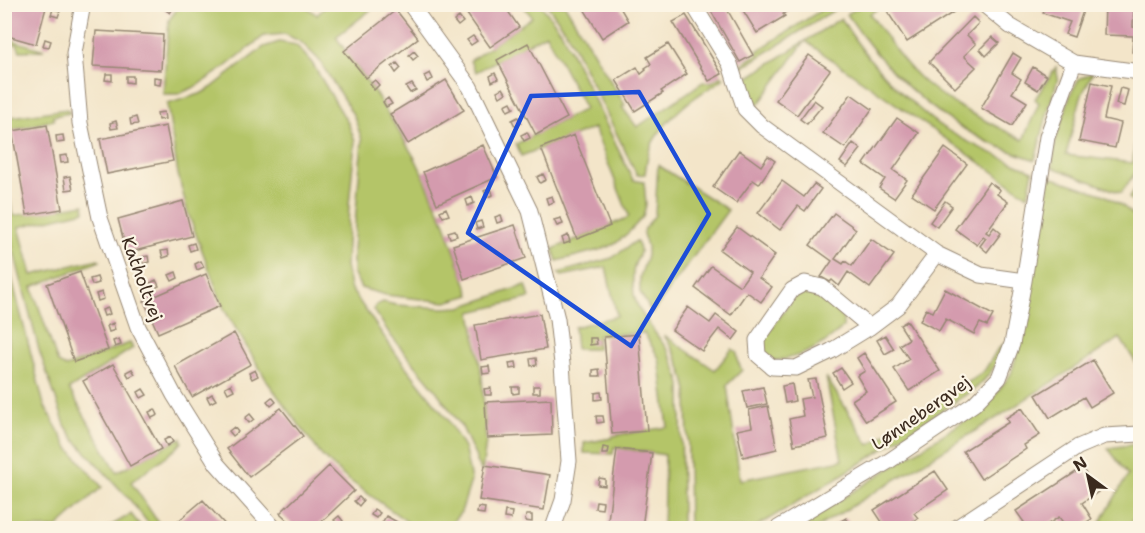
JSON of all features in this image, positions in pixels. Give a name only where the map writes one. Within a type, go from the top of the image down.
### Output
[{"type":"street","name":"Katholtvej","points":[[83,4],[74,53],[80,123],[100,218],[138,327],[174,395],[217,464],[274,528]]},
{"type":"street","points":[[410,4],[470,87],[531,211],[557,318],[569,461],[563,500],[553,528]]},
{"type":"street","points":[[693,4],[730,64],[745,109],[775,136],[936,254],[981,275],[1024,281]]},
{"type":"street","points":[[983,4],[1010,26],[1074,63],[1140,72]]},
{"type":"street","name":"Lønnebergvej","points":[[778,528],[888,461],[974,404],[999,378],[1012,344],[1047,137],[1074,63]]},
{"type":"street","points":[[870,327],[822,287],[805,283],[792,290],[757,340],[758,356],[772,367],[796,368],[831,351],[870,327],[898,306],[936,254]]},
{"type":"street","points":[[956,528],[1078,447],[1104,436],[1140,434]]},
{"type":"highlighted area","points":[[639,92],[709,214],[631,346],[468,233],[531,96]]},
{"type":"green space","points":[[180,5],[304,5],[317,15],[327,5],[377,5],[336,37],[379,99],[416,160],[445,224],[470,295],[446,302],[386,295],[361,288],[353,272],[353,249],[362,140],[354,116],[319,60],[301,42],[285,34],[264,36],[195,87],[178,94],[163,94],[169,20]]},
{"type":"green space","points":[[523,5],[541,5],[561,31],[633,180],[644,182],[646,205],[643,217],[629,232],[615,244],[603,249],[557,261],[553,249],[629,216],[594,128],[521,156],[516,144],[585,109],[546,34],[476,72],[470,61],[532,17]]},
{"type":"green space","points":[[547,5],[565,5],[625,105],[622,107],[637,127],[703,82],[712,82],[722,76],[724,78],[690,102],[662,128],[649,151],[645,174],[637,175],[566,31]]},
{"type":"green space","points":[[829,5],[834,5],[836,9],[743,67],[741,65],[758,54],[757,51]]},
{"type":"green space","points":[[862,5],[883,5],[870,14],[890,43],[929,86],[963,109],[1023,140],[1039,103],[1035,99],[1056,67],[1058,78],[1035,160],[980,138],[940,114],[905,84],[874,51],[847,14]]},
{"type":"green space","points":[[841,18],[875,65],[929,118],[972,144],[1033,171],[1028,196],[805,41]]},
{"type":"green space","points":[[5,38],[44,50],[20,51],[17,44],[5,46]]},
{"type":"green space","points":[[805,41],[758,105],[747,90],[746,79]]},
{"type":"green space","points":[[279,42],[296,45],[312,63],[348,123],[355,141],[346,266],[350,288],[399,358],[448,420],[465,450],[471,481],[461,512],[447,528],[416,528],[346,478],[322,456],[269,384],[224,309],[188,213],[178,174],[167,104],[200,94],[211,88],[264,47]]},
{"type":"green space","points":[[1093,72],[1081,97],[1066,155],[1133,163],[1137,115],[1140,116],[1140,166],[1121,193],[1052,167],[1056,140],[1071,93],[1079,79]]},
{"type":"green space","points":[[67,109],[70,113],[53,116],[54,120],[5,132],[5,118]]},
{"type":"green space","points":[[658,165],[728,210],[652,313],[640,292],[640,277],[647,256],[643,234],[655,215]]},
{"type":"green space","points":[[4,171],[13,216],[84,204],[85,211],[19,227],[32,275],[98,259],[100,261],[32,287],[58,363],[66,367],[130,343],[133,348],[69,389],[117,472],[181,438],[182,442],[176,449],[131,482],[162,528],[152,528],[130,500],[74,439],[65,425],[39,350],[5,217]]},
{"type":"green space","points":[[1050,177],[1105,195],[1140,221],[1140,369],[1120,338],[998,417],[816,528],[796,528],[977,413],[993,398],[1011,374],[1021,340]]},
{"type":"green space","points":[[1140,182],[1140,209],[1129,198]]},
{"type":"green space","points":[[636,241],[640,252],[633,274],[636,302],[668,351],[681,385],[682,528],[663,528],[665,455],[614,447],[613,454],[584,453],[584,443],[668,427],[659,358],[644,333],[598,335],[597,349],[576,349],[574,327],[617,316],[606,267],[562,276],[558,273],[612,258]]},
{"type":"green space","points":[[5,252],[44,405],[67,446],[102,487],[56,528],[5,528],[5,446],[8,435],[11,380],[7,314],[4,310]]},
{"type":"green space","points":[[526,285],[530,298],[471,312],[482,376],[486,442],[482,471],[462,427],[435,389],[391,336],[374,310],[376,305],[383,302],[396,305],[461,307]]},
{"type":"green space","points":[[801,292],[813,295],[829,305],[843,318],[843,327],[812,350],[774,361],[763,350],[762,342],[795,295]]},
{"type":"green space","points":[[664,335],[715,370],[732,349],[737,352],[742,370],[727,385],[740,480],[842,460],[826,377],[869,445],[985,370],[1003,344],[993,368],[976,388],[868,459],[754,528],[689,528],[687,390],[678,361]]},
{"type":"green space","points":[[1140,445],[1140,507],[1128,528],[1097,528],[1128,475],[1108,448]]},
{"type":"green space","points":[[131,514],[142,528],[107,528]]},
{"type":"building","points":[[10,4],[47,4],[36,44],[4,35],[4,23]]},
{"type":"building","points":[[157,4],[176,4],[170,13]]},
{"type":"building","points":[[460,4],[503,4],[519,27],[490,47]]},
{"type":"building","points":[[581,4],[618,4],[628,21],[602,38]]},
{"type":"building","points":[[707,4],[724,4],[753,55],[740,62]]},
{"type":"building","points":[[739,4],[798,4],[783,14],[785,16],[757,33]]},
{"type":"building","points":[[898,4],[916,4],[920,10],[928,4],[938,4],[942,10],[950,4],[958,4],[960,8],[907,42],[887,11]]},
{"type":"building","points":[[1045,4],[1076,4],[1075,8],[1083,11],[1074,37],[1065,34],[1070,22],[1043,13]]},
{"type":"building","points":[[1105,4],[1134,4],[1133,27],[1140,28],[1140,53],[1132,52],[1133,36],[1104,35]]},
{"type":"building","points":[[53,9],[60,11],[58,17],[51,15]]},
{"type":"building","points":[[396,10],[418,38],[366,78],[344,51]]},
{"type":"building","points":[[686,15],[722,74],[709,81],[673,22]]},
{"type":"building","points":[[459,17],[463,22],[458,26],[454,21]]},
{"type":"building","points":[[973,17],[979,23],[967,35],[976,44],[964,56],[976,67],[955,88],[929,62]]},
{"type":"building","points":[[96,31],[163,35],[161,70],[93,66]]},
{"type":"building","points":[[473,36],[477,41],[471,45],[467,40]]},
{"type":"building","points":[[992,37],[999,43],[986,56],[980,49]]},
{"type":"building","points":[[45,39],[51,41],[49,47],[43,46]]},
{"type":"building","points":[[528,43],[567,118],[536,135],[497,60]]},
{"type":"building","points":[[668,44],[687,74],[635,111],[616,80],[637,67],[641,74],[651,64],[647,57]]},
{"type":"building","points":[[414,51],[418,56],[413,60],[409,55]]},
{"type":"building","points":[[1013,53],[1021,58],[1012,73],[1021,79],[1012,93],[1027,102],[1012,126],[981,108]]},
{"type":"building","points":[[809,55],[830,70],[797,115],[776,100]]},
{"type":"building","points":[[397,63],[401,68],[396,73],[392,67]]},
{"type":"building","points":[[1033,67],[1047,76],[1038,90],[1025,82]]},
{"type":"building","points":[[430,73],[433,79],[427,82],[424,76]]},
{"type":"building","points":[[495,73],[498,79],[492,82],[490,76]]},
{"type":"building","points":[[106,74],[112,74],[112,81],[105,80]]},
{"type":"building","points":[[126,76],[133,76],[133,83],[126,82]]},
{"type":"building","points":[[154,77],[161,78],[160,85],[154,84]]},
{"type":"building","points":[[375,80],[379,85],[374,90],[370,84]]},
{"type":"building","points":[[446,80],[464,110],[408,144],[390,114]]},
{"type":"building","points":[[1092,82],[1111,86],[1104,119],[1121,123],[1115,148],[1079,141]]},
{"type":"building","points":[[412,84],[416,90],[410,93],[406,87]]},
{"type":"building","points":[[503,88],[506,93],[500,97],[497,91]]},
{"type":"building","points":[[1120,88],[1128,90],[1124,106],[1116,104]]},
{"type":"building","points":[[851,94],[872,109],[845,148],[823,133]]},
{"type":"building","points":[[388,98],[392,104],[386,107],[383,102]]},
{"type":"building","points":[[814,100],[822,106],[807,124],[800,119]]},
{"type":"building","points":[[511,102],[514,108],[508,111],[505,105]]},
{"type":"building","points":[[164,112],[165,119],[158,120],[157,113]]},
{"type":"building","points":[[136,117],[138,124],[131,125],[130,119]]},
{"type":"building","points":[[518,117],[521,123],[515,126],[512,120]]},
{"type":"building","points":[[897,118],[919,133],[893,170],[907,180],[894,198],[879,188],[885,179],[864,164]]},
{"type":"building","points":[[116,121],[118,128],[111,129],[110,123]]},
{"type":"building","points":[[47,125],[62,209],[27,215],[12,131]]},
{"type":"building","points":[[166,126],[173,161],[107,174],[100,139]]},
{"type":"building","points":[[527,132],[530,138],[524,141],[521,135]]},
{"type":"building","points":[[63,135],[64,142],[57,143],[56,136]]},
{"type":"building","points":[[574,135],[610,226],[577,239],[541,148]]},
{"type":"building","points":[[853,143],[861,149],[847,167],[840,162]]},
{"type":"building","points":[[483,145],[497,177],[437,204],[423,172]]},
{"type":"building","points":[[945,148],[967,164],[934,209],[912,194]]},
{"type":"building","points":[[739,150],[761,166],[768,156],[775,161],[759,184],[753,180],[736,203],[713,187]]},
{"type":"building","points":[[67,155],[68,162],[61,163],[60,156]]},
{"type":"building","points":[[543,174],[546,180],[540,183],[537,177]]},
{"type":"building","points":[[70,176],[73,189],[66,190],[64,177]]},
{"type":"building","points":[[782,181],[804,197],[814,184],[821,189],[805,211],[798,206],[780,230],[758,213]]},
{"type":"building","points":[[989,182],[1000,190],[997,194],[1008,202],[986,232],[989,234],[994,227],[1001,233],[987,252],[980,246],[986,238],[983,236],[977,245],[955,229]]},
{"type":"building","points":[[491,188],[493,195],[487,197],[484,191]]},
{"type":"building","points":[[552,196],[554,202],[548,204],[546,198]]},
{"type":"building","points":[[472,197],[474,203],[468,206],[466,200]]},
{"type":"building","points":[[183,201],[192,236],[127,253],[118,219]]},
{"type":"building","points":[[945,201],[952,206],[937,227],[930,222]]},
{"type":"building","points":[[446,208],[449,215],[443,217],[440,211]]},
{"type":"building","points":[[834,213],[856,229],[835,259],[843,264],[845,261],[852,266],[871,239],[894,255],[870,288],[848,272],[839,286],[832,280],[830,282],[821,277],[832,261],[810,245]]},
{"type":"building","points":[[501,215],[503,221],[497,223],[495,217]]},
{"type":"building","points":[[561,218],[563,224],[557,226],[554,220]]},
{"type":"building","points":[[481,221],[483,227],[477,229],[475,223]]},
{"type":"building","points":[[515,225],[526,258],[464,279],[453,245]]},
{"type":"building","points":[[737,227],[775,255],[759,278],[772,287],[761,302],[747,292],[731,315],[695,288],[711,266],[740,286],[750,272],[720,250]]},
{"type":"building","points":[[455,230],[457,236],[450,238],[448,232]]},
{"type":"building","points":[[568,235],[570,242],[564,244],[562,238]]},
{"type":"building","points":[[194,243],[196,249],[190,251],[188,245]]},
{"type":"building","points":[[168,250],[169,256],[163,258],[161,251]]},
{"type":"building","points":[[148,256],[149,262],[143,264],[141,257]]},
{"type":"building","points":[[201,261],[204,267],[197,270],[195,264]]},
{"type":"building","points":[[80,272],[108,350],[74,362],[47,284]]},
{"type":"building","points":[[176,272],[178,278],[172,281],[169,275]]},
{"type":"building","points":[[206,274],[220,306],[158,333],[144,301]]},
{"type":"building","points":[[97,277],[99,283],[92,285],[90,279]]},
{"type":"building","points":[[156,280],[159,286],[153,289],[150,283]]},
{"type":"building","points":[[945,289],[993,315],[987,326],[980,323],[974,334],[946,319],[939,331],[920,321],[926,309],[933,312]]},
{"type":"building","points":[[102,292],[104,299],[98,301],[96,294]]},
{"type":"building","points":[[688,307],[710,323],[716,315],[739,332],[733,340],[719,329],[702,351],[672,330]]},
{"type":"building","points":[[108,308],[110,314],[104,316],[102,310]]},
{"type":"building","points":[[540,314],[546,349],[481,360],[475,325]]},
{"type":"building","points":[[907,321],[940,371],[909,391],[894,369],[909,359],[899,345],[909,339],[900,325]]},
{"type":"building","points":[[113,323],[115,330],[109,332],[107,326]]},
{"type":"building","points":[[234,333],[251,364],[192,397],[175,366]]},
{"type":"building","points":[[639,334],[647,431],[612,434],[604,337]]},
{"type":"building","points":[[885,335],[894,349],[885,354],[877,340]]},
{"type":"building","points":[[590,338],[596,338],[597,344],[590,345]]},
{"type":"building","points":[[4,339],[6,339],[8,374],[4,374]]},
{"type":"building","points":[[119,339],[121,345],[115,347],[113,341]]},
{"type":"building","points":[[864,353],[896,402],[866,421],[852,400],[866,391],[857,376],[865,371],[857,358]]},
{"type":"building","points":[[536,358],[537,365],[531,366],[530,359]]},
{"type":"building","points":[[1093,360],[1113,393],[1090,407],[1084,397],[1050,418],[1036,395]]},
{"type":"building","points":[[516,362],[517,368],[510,369],[509,363]]},
{"type":"building","points":[[113,364],[161,449],[130,466],[83,381]]},
{"type":"building","points":[[489,366],[490,373],[483,374],[482,367]]},
{"type":"building","points":[[841,368],[851,382],[842,388],[833,373]]},
{"type":"building","points":[[132,369],[135,374],[129,377],[126,372]]},
{"type":"building","points":[[599,369],[600,376],[593,376],[593,370]]},
{"type":"building","points":[[255,370],[258,376],[252,379],[249,373]]},
{"type":"building","points":[[816,379],[828,438],[794,445],[789,419],[803,416],[800,399],[812,397],[808,380]]},
{"type":"building","points":[[231,384],[234,390],[228,393],[225,387]]},
{"type":"building","points":[[792,384],[795,401],[785,403],[782,386]]},
{"type":"building","points":[[533,386],[540,386],[540,393],[533,393]]},
{"type":"building","points":[[512,387],[519,387],[519,393],[513,394]]},
{"type":"building","points":[[763,387],[767,404],[747,408],[743,391]]},
{"type":"building","points":[[491,388],[491,395],[485,395],[484,389]]},
{"type":"building","points":[[143,389],[147,395],[141,398],[138,392]]},
{"type":"building","points":[[601,392],[602,399],[595,400],[595,393]]},
{"type":"building","points":[[212,394],[216,400],[210,403],[207,397]]},
{"type":"building","points":[[272,397],[276,402],[271,406],[267,401]]},
{"type":"building","points":[[551,399],[552,435],[487,438],[485,402]]},
{"type":"building","points":[[768,406],[777,449],[743,457],[737,430],[752,427],[749,410]]},
{"type":"building","points":[[281,408],[303,436],[249,477],[227,449]]},
{"type":"building","points":[[1022,408],[1040,435],[1024,445],[1026,449],[981,479],[963,451],[1009,422],[1006,418]]},
{"type":"building","points":[[155,409],[158,415],[152,418],[149,412]]},
{"type":"building","points":[[250,414],[254,419],[249,423],[245,418]]},
{"type":"building","points":[[596,416],[603,416],[604,422],[597,423]]},
{"type":"building","points":[[234,427],[238,432],[233,436],[229,431]]},
{"type":"building","points":[[170,437],[173,442],[167,446],[164,440]]},
{"type":"building","points":[[603,447],[609,448],[608,454],[602,454]]},
{"type":"building","points":[[617,449],[652,453],[642,528],[607,528]]},
{"type":"building","points":[[485,465],[550,475],[544,510],[479,500]]},
{"type":"building","points":[[329,466],[354,491],[315,528],[296,528],[280,513]]},
{"type":"building","points":[[1082,468],[1098,492],[1082,503],[1092,519],[1077,528],[1067,528],[1059,517],[1042,528],[1028,528],[1016,511]]},
{"type":"building","points":[[935,471],[948,490],[914,513],[918,518],[902,528],[886,528],[874,510]]},
{"type":"building","points":[[599,478],[605,479],[605,486],[598,485]]},
{"type":"building","points":[[359,497],[363,501],[359,506],[354,501]]},
{"type":"building","points":[[203,500],[228,528],[181,528],[176,523]]},
{"type":"building","points":[[596,501],[603,502],[602,509],[595,508]]},
{"type":"building","points":[[478,507],[485,508],[484,514],[477,513]]},
{"type":"building","points":[[374,509],[380,513],[376,518],[371,515]]},
{"type":"building","points":[[505,511],[512,512],[511,519],[504,518]]},
{"type":"building","points":[[526,515],[532,515],[532,522],[525,521]]},
{"type":"building","points":[[339,516],[343,521],[339,525],[334,520]]},
{"type":"building","points":[[386,516],[408,528],[379,528]]},
{"type":"building","points":[[846,518],[853,528],[829,528]]}]
